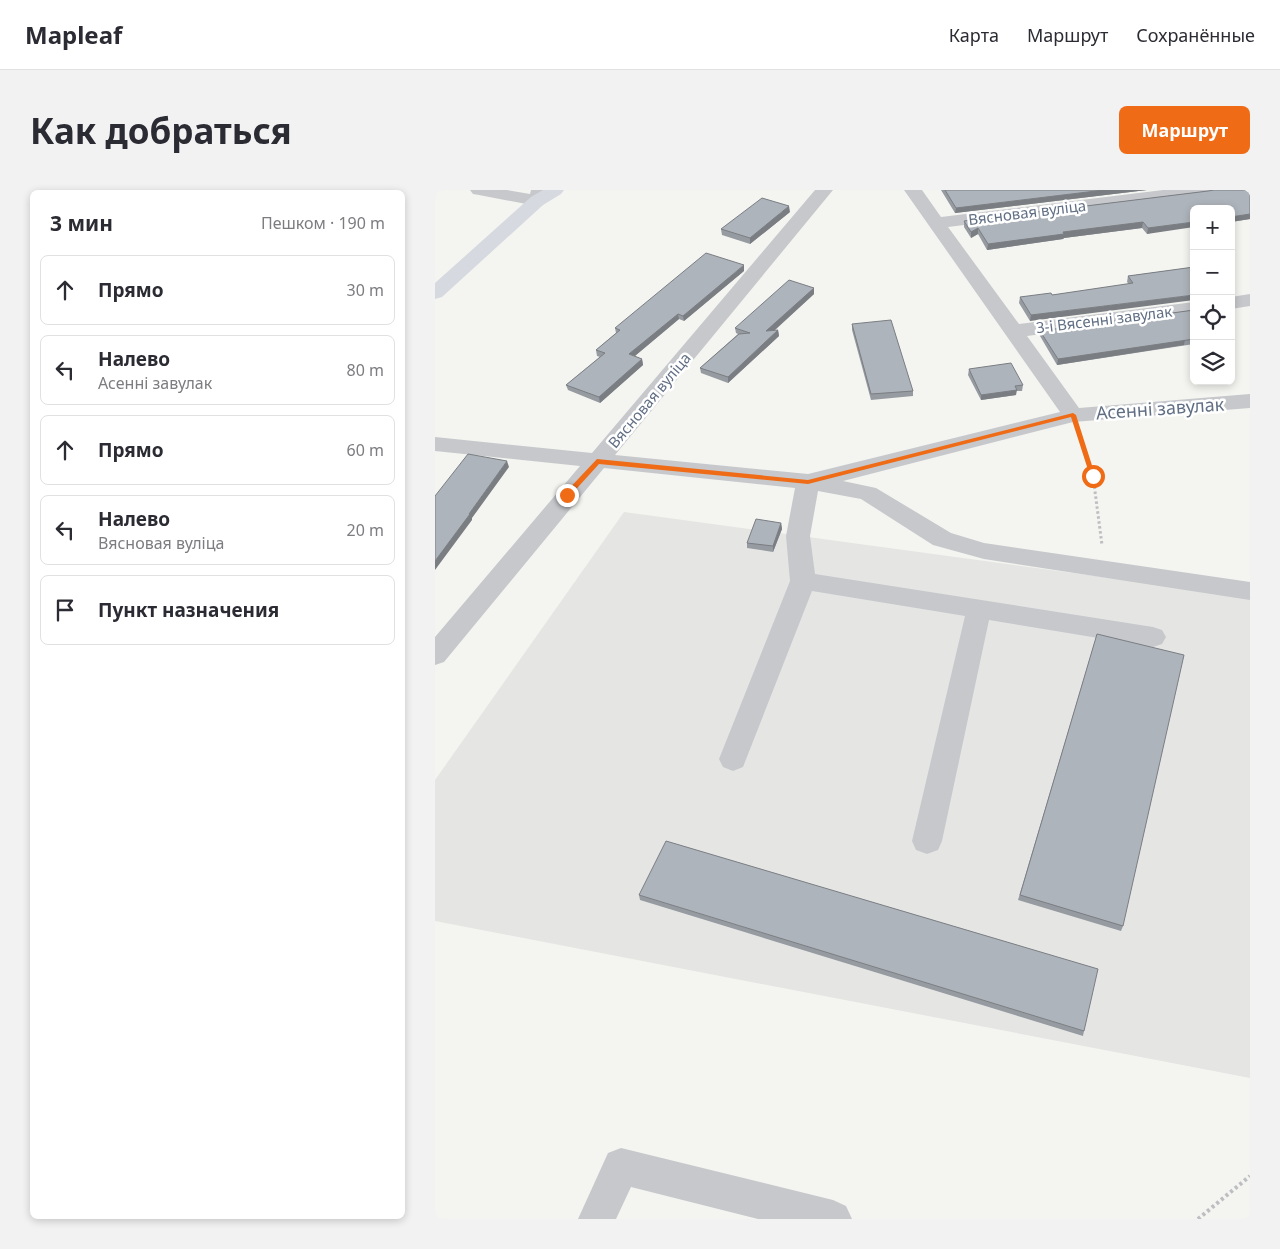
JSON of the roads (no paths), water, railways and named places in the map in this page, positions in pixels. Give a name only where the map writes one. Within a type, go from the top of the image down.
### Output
[{"type":"main road","points":[[435,292],[538,196],[555,190]]},
{"type":"street","points":[[479,190],[538,196]]},
{"type":"street","name":"Вясновая вуліца","points":[[435,655],[824,190]]},
{"type":"street","points":[[913,190],[1073,415]]},
{"type":"street","name":"Вясновая вуліца","points":[[936,223],[1206,190]]},
{"type":"street","points":[[1235,302],[1250,300]]},
{"type":"street","name":"3-і Вясенні завулак","points":[[1015,331],[1190,309]]},
{"type":"street","name":"Асенні завулак","points":[[808,482],[1073,415],[1250,401]]},
{"type":"street","points":[[435,444],[808,482],[868,493],[942,539],[984,551],[1250,591]]},
{"type":"street","points":[[733,759],[803,581],[798,536],[808,482]]},
{"type":"street","points":[[803,581],[1153,637]]},
{"type":"street","points":[[927,841],[979,609]]},
{"type":"street","points":[[597,1219],[621,1166],[833,1219]]}]
